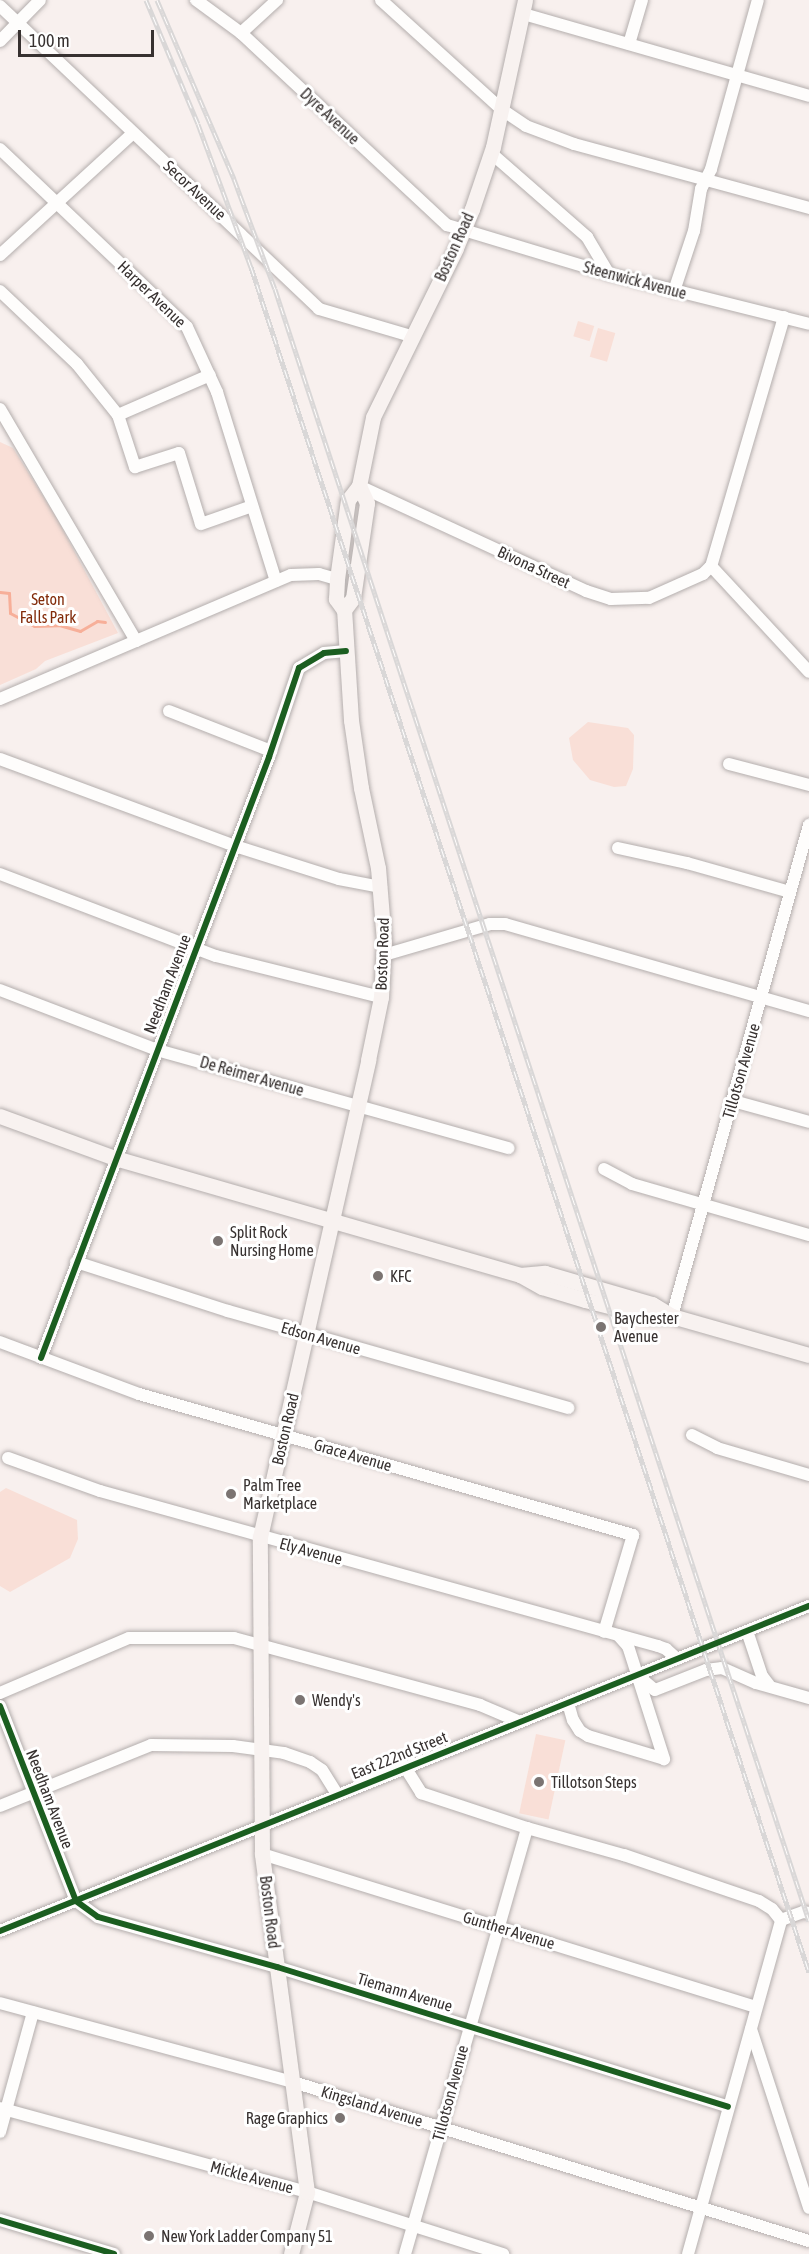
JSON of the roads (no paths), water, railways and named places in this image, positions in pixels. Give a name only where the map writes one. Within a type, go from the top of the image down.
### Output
[{"type":"main road","name":"Boston Road","points":[[291,2254],[307,2192],[262,1854],[260,1537],[381,998],[384,955],[381,887],[353,738],[344,610],[336,599],[337,579],[348,500],[359,486],[373,417],[463,229],[491,153],[524,6]]},
{"type":"main road","name":"Boston Road","points":[[344,610],[352,598],[367,503],[359,486]]},
{"type":"main road","points":[[0,1116],[115,1158],[520,1275],[542,1287],[585,1300],[648,1317],[672,1316],[809,1355]]},
{"type":"street","points":[[0,41],[40,0]]},
{"type":"street","name":"Dyre Avenue","points":[[196,0],[241,33],[447,225],[463,229]]},
{"type":"street","points":[[241,33],[277,0]]},
{"type":"street","points":[[381,0],[501,109],[526,126],[574,144],[706,178],[809,208]]},
{"type":"street","points":[[629,44],[642,0]]},
{"type":"street","points":[[674,291],[694,231],[696,209],[758,0]]},
{"type":"street","name":"Secor Avenue","points":[[0,6],[319,309],[411,336]]},
{"type":"street","points":[[524,6],[629,44],[809,96]]},
{"type":"street","points":[[0,255],[133,132]]},
{"type":"street","name":"Harper Avenue","points":[[0,149],[182,320],[193,336],[210,375],[276,581]]},
{"type":"street","points":[[491,153],[587,237],[609,274]]},
{"type":"street","name":"Steenwick Avenue","points":[[463,229],[609,274],[809,324]]},
{"type":"street","points":[[0,291],[77,364],[118,415],[135,467],[178,453],[201,524],[252,506]]},
{"type":"street","points":[[784,317],[711,566],[809,672]]},
{"type":"street","points":[[118,415],[210,375]]},
{"type":"street","points":[[0,410],[136,641]]},
{"type":"street","name":"Bivona Street","points":[[359,486],[586,591],[611,599],[649,598],[703,574],[711,566]]},
{"type":"street","points":[[0,699],[276,581],[307,574],[337,579]]},
{"type":"street","name":"Needham Avenue","points":[[40,1358],[194,948],[271,751],[299,668],[324,653],[346,651]]},
{"type":"street","points":[[169,711],[271,751]]},
{"type":"street","points":[[0,759],[235,846],[339,879],[381,887]]},
{"type":"street","points":[[729,764],[809,785]]},
{"type":"street","name":"Tillotson Avenue","points":[[672,1316],[809,825]]},
{"type":"street","points":[[618,848],[687,863],[790,892]]},
{"type":"street","points":[[0,874],[194,948],[381,998]]},
{"type":"street","points":[[384,955],[490,924],[505,924],[809,1011]]},
{"type":"street","name":"De Reimer Avenue","points":[[0,990],[157,1050],[509,1148]]},
{"type":"street","points":[[733,1101],[809,1122]]},
{"type":"street","points":[[604,1169],[632,1184],[809,1235]]},
{"type":"street","name":"Edson Avenue","points":[[76,1262],[121,1279],[306,1334],[568,1408]]},
{"type":"street","points":[[0,1342],[40,1358]]},
{"type":"street","name":"Grace Avenue","points":[[40,1358],[139,1394],[633,1535],[604,1632]]},
{"type":"street","points":[[692,1435],[717,1448],[809,1475]]},
{"type":"street","name":"Ely Avenue","points":[[8,1458],[100,1491],[666,1649],[677,1659]]},
{"type":"street","name":"East 222nd Street","points":[[0,1932],[337,1794],[809,1606]]},
{"type":"street","points":[[747,1631],[762,1676],[769,1685]]},
{"type":"street","points":[[568,1703],[573,1720],[580,1731],[588,1736],[664,1759],[628,1646],[617,1635]]},
{"type":"street","points":[[0,1693],[129,1638],[234,1638],[480,1705],[520,1722]]},
{"type":"street","points":[[637,1675],[655,1690],[706,1670],[722,1668],[756,1683],[809,1698]]},
{"type":"street","name":"Needham Avenue","points":[[0,1706],[76,1900]]},
{"type":"street","points":[[0,1806],[151,1745],[232,1746],[284,1753],[310,1762],[321,1770],[337,1794]]},
{"type":"street","points":[[405,1767],[421,1793],[527,1828],[624,1855],[759,1901],[772,1909],[781,1920]]},
{"type":"street","name":"Tillotson Avenue","points":[[405,2254],[527,1828]]},
{"type":"street","name":"Gunther Avenue","points":[[262,1854],[756,2007]]},
{"type":"street","name":"Tiemann Avenue","points":[[76,1900],[98,1917],[277,1967],[728,2107]]},
{"type":"street","points":[[781,1920],[809,1912]]},
{"type":"street","points":[[688,2254],[781,1920]]},
{"type":"street","name":"Kingsland Avenue","points":[[0,2003],[293,2082],[809,2241]]},
{"type":"street","points":[[0,2132],[3,2109],[33,2012]]},
{"type":"street","points":[[751,2028],[809,2208]]},
{"type":"street","name":"Mickle Avenue","points":[[3,2109],[307,2192],[502,2254]]},
{"type":"street","points":[[0,2220],[114,2254]]},
{"type":"waterway","points":[[0,592],[9,593],[10,613],[34,626],[59,625],[80,631],[97,621],[105,622]]},
{"type":"railway","points":[[146,0],[198,124],[251,267],[809,1972]]},
{"type":"railway","points":[[157,0],[234,179],[275,289],[809,1921]]},
{"type":"place","name":"Split Rock Nursing Home","points":[[218,1241]]},
{"type":"place","name":"KFC","points":[[378,1276]]},
{"type":"place","name":"Baychester Avenue","points":[[601,1327]]},
{"type":"place","name":"Palm Tree Marketplace","points":[[231,1494]]},
{"type":"place","name":"Wendy's","points":[[300,1700]]},
{"type":"place","name":"Tillotson Steps","points":[[539,1782]]},
{"type":"place","name":"Rage Graphics","points":[[340,2118]]},
{"type":"place","name":"New York Ladder Company 51","points":[[149,2236]]},
{"type":"park label","name":"Seton Falls Park","points":[[48,608]]}]
